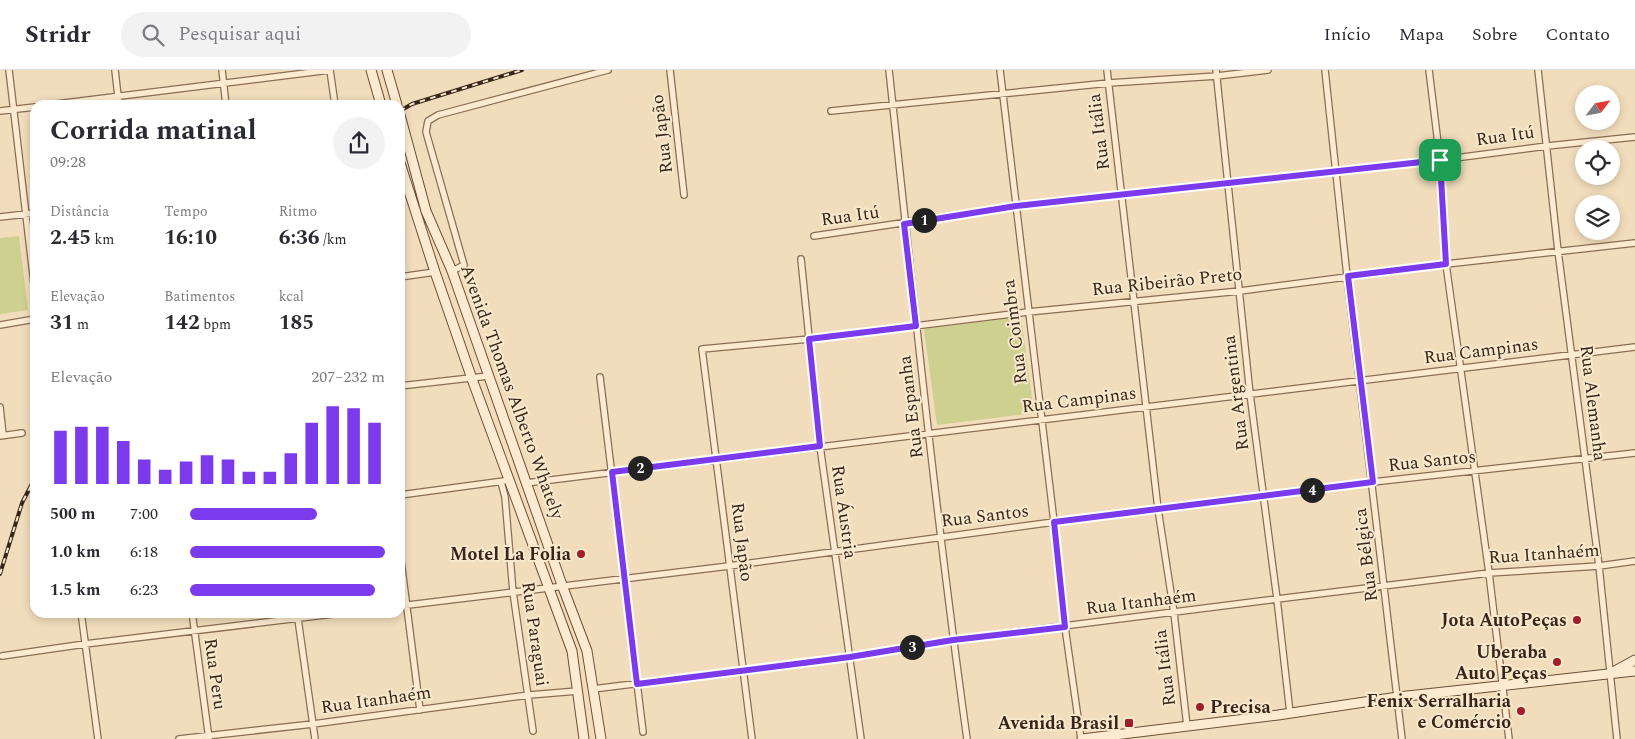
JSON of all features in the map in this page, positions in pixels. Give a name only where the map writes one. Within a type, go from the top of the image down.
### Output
[{"type":"main road","points":[[371,70],[379,100]]},
{"type":"main road","points":[[387,70],[396,100]]},
{"type":"main road","name":"Avenida Thomas Alberto Whately","points":[[405,134],[426,211],[452,271],[587,651],[601,739]]},
{"type":"main road","name":"Avenida Thomas Alberto Whately","points":[[405,179],[505,481],[572,651],[584,739]]},
{"type":"main road","points":[[1610,674],[1635,660]]},
{"type":"main road","points":[[1082,739],[1290,713],[1398,697],[1635,671]]},
{"type":"street","points":[[9,70],[30,249]]},
{"type":"street","points":[[115,70],[118,100]]},
{"type":"street","points":[[222,70],[225,100]]},
{"type":"street","points":[[92,100],[330,70],[334,100]]},
{"type":"street","points":[[452,271],[464,265],[426,132],[428,121],[438,116],[608,70]]},
{"type":"street","name":"Rua Japão","points":[[670,70],[684,195]]},
{"type":"street","name":"Rua Espanha","points":[[889,70],[904,224],[953,640],[967,739]]},
{"type":"street","name":"Rua Coimbra","points":[[1000,70],[1065,627],[1082,739]]},
{"type":"street","name":"Rua Itália","points":[[1107,70],[1158,509],[1174,613],[1187,726]]},
{"type":"street","points":[[832,111],[1109,82],[1268,70]]},
{"type":"street","name":"Rua Bélgica","points":[[1325,70],[1402,739]]},
{"type":"street","points":[[1429,70],[1440,160],[1446,264],[1489,573],[1509,739]]},
{"type":"street","name":"Rua Alemanha","points":[[1538,70],[1558,251],[1599,566],[1617,739]]},
{"type":"street","name":"Rua Argentina","points":[[1217,73],[1250,394],[1290,713]]},
{"type":"street","points":[[0,111],[30,107]]},
{"type":"street","name":"Rua Itú","points":[[814,236],[1016,206],[1122,196],[1228,182],[1635,137]]},
{"type":"street","points":[[0,217],[30,213]]},
{"type":"street","name":"Rua Ribeirão Preto","points":[[702,349],[809,339],[1134,300],[1240,291],[1446,264],[1635,243]]},
{"type":"street","name":"Rua Áustria","points":[[801,259],[820,446],[861,739]]},
{"type":"street","points":[[405,275],[435,272]]},
{"type":"street","points":[[0,325],[30,320]]},
{"type":"street","name":"Rua Campinas","points":[[526,483],[1635,348]]},
{"type":"street","name":"Rua Japão","points":[[702,349],[752,739]]},
{"type":"street","points":[[405,386],[488,376]]},
{"type":"street","points":[[600,377],[643,732]]},
{"type":"street","points":[[0,407],[2,436],[22,433]]},
{"type":"street","name":"Rua Santos","points":[[405,606],[729,566],[941,536],[1373,482],[1635,453]]},
{"type":"street","points":[[405,494],[505,481]]},
{"type":"street","name":"Rua Paraguai","points":[[505,481],[513,592],[533,731]]},
{"type":"street","name":"Rua Itanhaém","points":[[593,690],[850,657],[953,640],[1277,599],[1489,573],[1599,566],[1635,561]]},
{"type":"street","points":[[82,618],[98,739]]},
{"type":"street","name":"Rua Peru","points":[[193,618],[209,737]]},
{"type":"street","points":[[2,656],[85,644],[194,632],[284,618]]},
{"type":"street","points":[[297,618],[315,739]]},
{"type":"street","points":[[405,618],[420,710]]},
{"type":"street","name":"Rua Itanhaém","points":[[179,739],[313,724],[529,695],[578,691]]},
{"type":"green space","points":[[19,236],[28,310],[0,314],[0,238]]},
{"type":"green space","points":[[1021,317],[1034,413],[937,425],[924,329]]},
{"type":"railway","points":[[405,108],[412,104],[522,70]]},
{"type":"railway","points":[[0,574],[22,503],[30,488]]},
{"type":"place","name":"Motel La Folia","points":[[581,554]]},
{"type":"place","name":"Jota AutoPeças","points":[[1577,620]]},
{"type":"place","name":"Uberaba Auto Peças","points":[[1557,662]]},
{"type":"place","name":"Precisa","points":[[1200,707]]},
{"type":"place","name":"Fenix Serralharia e Comércio","points":[[1521,711]]},
{"type":"place","name":"Avenida Brasil","points":[[1129,723]]},
{"type":"route","points":[[1440,160],[1446,264],[1348,276],[1373,482],[1054,522],[1065,627],[953,640],[850,657],[637,684],[612,472],[820,446],[809,339],[916,326],[904,224],[1016,206],[1440,160]]}]
